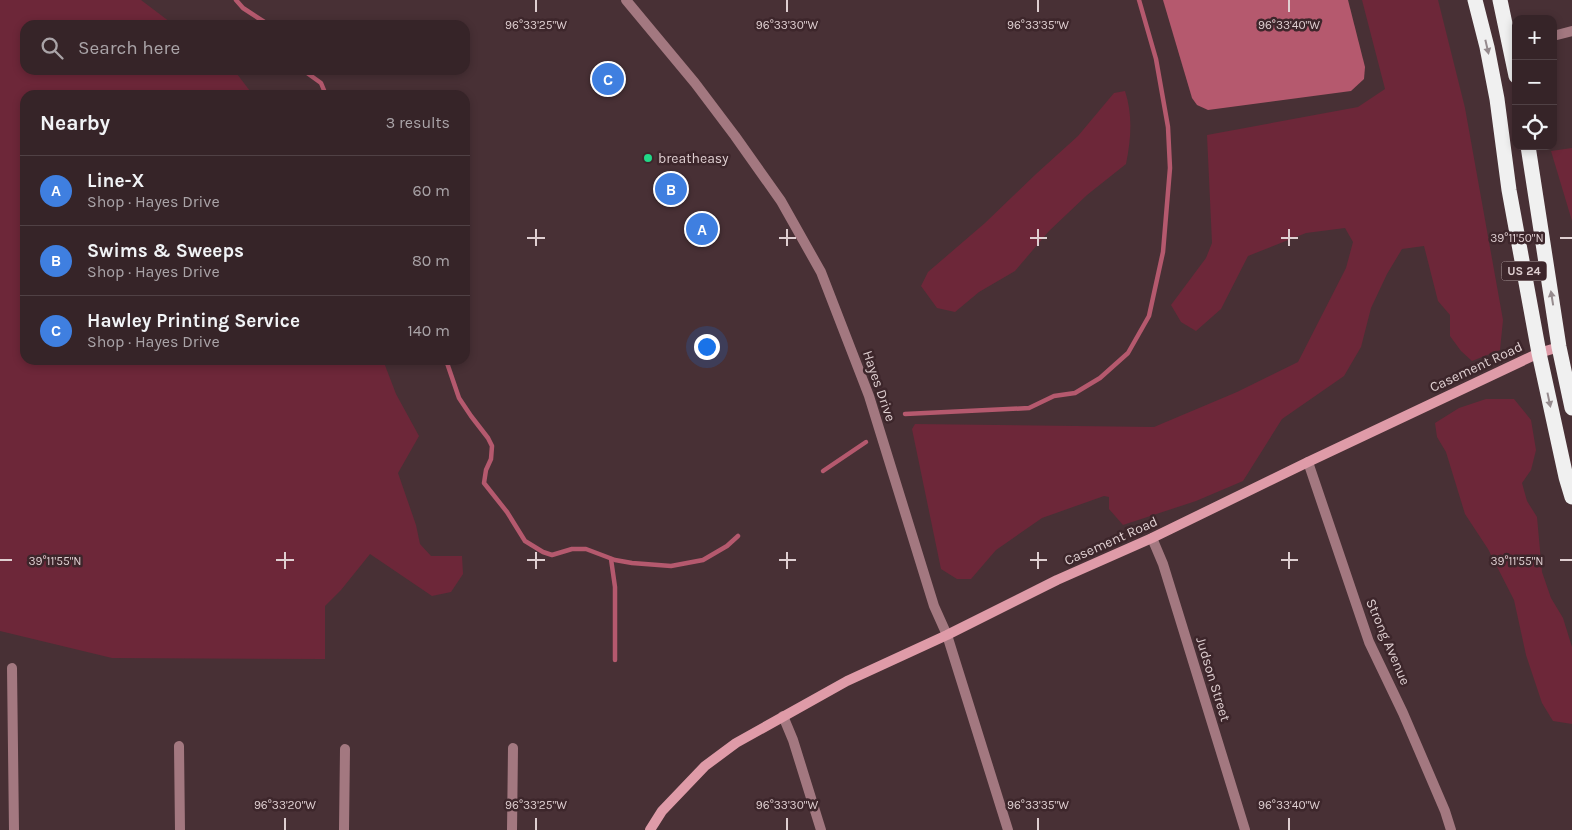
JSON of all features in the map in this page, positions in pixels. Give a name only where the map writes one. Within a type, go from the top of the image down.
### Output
[{"type":"highway","name":"US 24","points":[[1475,0],[1487,47],[1497,99],[1509,190],[1539,353],[1572,497]]},
{"type":"highway","points":[[1500,0],[1512,42]]},
{"type":"highway","name":"US 24","points":[[1529,150],[1559,346],[1572,408]]},
{"type":"street","name":"Hayes Drive","points":[[626,0],[695,83],[735,136],[781,201],[821,272],[869,396],[931,597],[947,635],[1008,830]]},
{"type":"street","points":[[1557,35],[1572,31]]},
{"type":"street","name":"Casement Road","points":[[650,830],[662,811],[705,766],[736,743],[847,681],[1539,353],[1559,346]]},
{"type":"street","name":"Strong Avenue","points":[[1308,462],[1369,642],[1403,713],[1445,811],[1451,830]]},
{"type":"street","name":"Judson Street","points":[[1152,538],[1163,564],[1245,830]]},
{"type":"street","points":[[12,668],[14,830]]},
{"type":"street","points":[[783,716],[793,740],[822,830]]},
{"type":"street","points":[[179,746],[180,830]]},
{"type":"street","points":[[512,830],[513,748]]},
{"type":"street","points":[[344,749],[344,830]]},
{"type":"shaded area","points":[[0,0],[141,0],[167,20],[20,20],[20,75],[238,75],[249,90],[20,90],[20,365],[385,365],[396,394],[419,436],[398,473],[416,525],[420,544],[431,556],[462,556],[463,574],[451,592],[432,596],[370,554],[341,590],[325,606],[325,659],[112,658],[0,631]]},
{"type":"shaded area","points":[[1163,0],[1348,0],[1365,67],[1364,79],[1351,91],[1208,110],[1197,105],[1192,98]]},
{"type":"shaded area","points":[[1362,0],[1438,0],[1465,108],[1503,320],[1500,350],[1472,361],[1461,351],[1450,336],[1450,315],[1438,301],[1424,246],[1402,249],[1387,274],[1371,308],[1361,347],[1344,376],[1282,419],[1243,481],[1196,501],[1123,525],[1109,509],[1109,497],[1104,496],[1042,518],[996,550],[971,579],[957,579],[941,569],[912,429],[915,424],[1154,427],[1237,392],[1298,362],[1346,268],[1353,242],[1345,228],[1306,233],[1248,256],[1221,309],[1196,331],[1181,322],[1171,305],[1206,258],[1212,243],[1207,135],[1358,107],[1385,89]]},
{"type":"shaded area","points":[[1125,91],[1128,100],[1130,128],[1126,164],[1087,195],[1049,231],[1015,271],[979,292],[955,312],[937,308],[921,286],[928,272],[985,223],[1078,136],[1114,93]]},
{"type":"shaded area","points":[[1572,148],[1572,221],[1551,151]]},
{"type":"shaded area","points":[[1486,399],[1514,399],[1531,420],[1536,450],[1531,470],[1522,483],[1527,501],[1537,517],[1542,572],[1551,598],[1563,618],[1572,647],[1572,724],[1553,721],[1542,703],[1526,655],[1514,600],[1488,549],[1465,514],[1446,452],[1437,437],[1435,423],[1459,408]]},
{"type":"waterway","points":[[236,0],[243,8],[261,20]]},
{"type":"waterway","points":[[905,414],[1029,408],[1054,396],[1075,393],[1100,378],[1128,353],[1149,316],[1163,252],[1170,168],[1168,127],[1156,59],[1139,0]]},
{"type":"waterway","points":[[310,75],[321,83],[324,90]]},
{"type":"waterway","points":[[448,365],[459,398],[492,446],[491,459],[486,470],[484,483],[507,512],[525,541],[543,552],[552,555],[572,549],[586,549],[615,560],[671,566],[703,560],[727,546],[738,536]]},
{"type":"waterway","points":[[823,471],[866,442]]},
{"type":"waterway","points":[[611,559],[615,587],[615,660]]},
{"type":"place","name":"Hawley Printing Service","points":[[608,79]]},
{"type":"place","name":"breatheasy","points":[[648,158]]},
{"type":"place","name":"Swims & Sweeps","points":[[671,189]]},
{"type":"place","name":"Line-X","points":[[702,229]]}]
